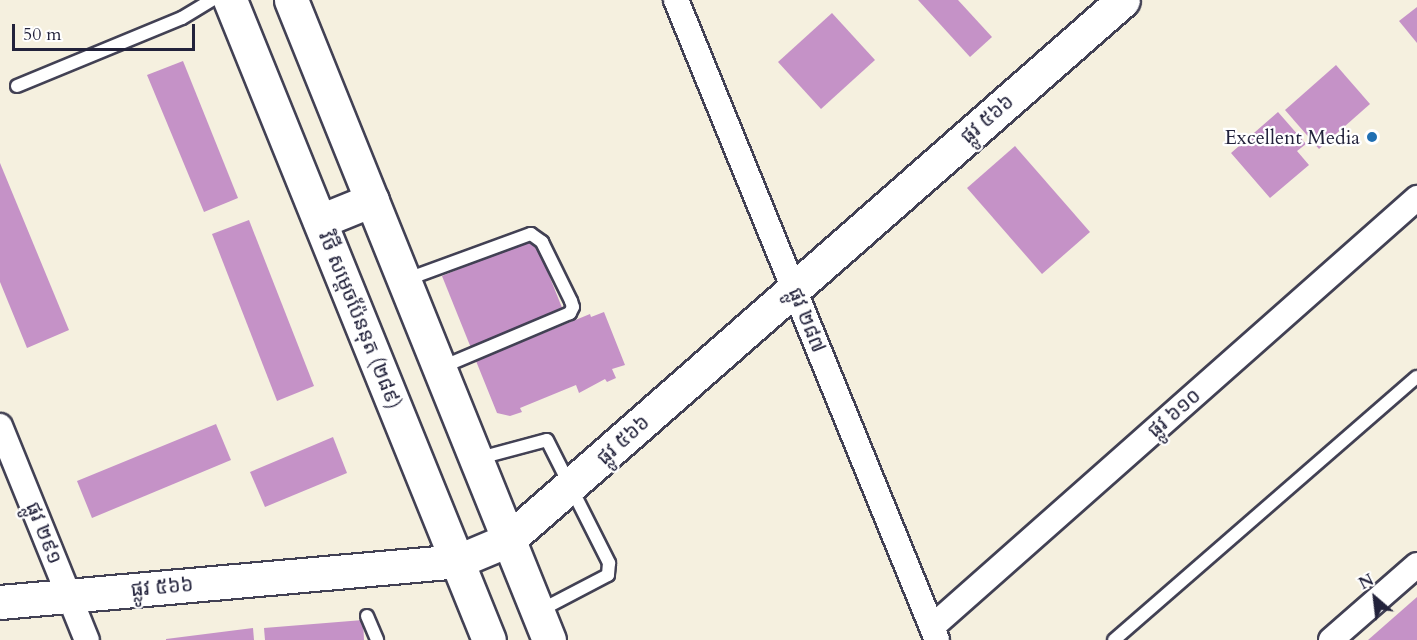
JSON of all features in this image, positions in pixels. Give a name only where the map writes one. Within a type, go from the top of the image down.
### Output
[{"type":"main road","name":"វិថី សម្តេចប៉ែននុត (២៨៩)","points":[[230,0],[489,640]]},
{"type":"main road","points":[[291,0],[543,626]]},
{"type":"main road","name":"ផ្លូវ ៥៦៦","points":[[0,602],[458,561],[508,540],[1123,0]]},
{"type":"main road","points":[[320,222],[372,200]]},
{"type":"street","name":"ផ្លូវ ២៨៧","points":[[677,0],[934,633]]},
{"type":"street","name":"ផ្លូវ ៦១០","points":[[934,633],[1417,198]]},
{"type":"street","name":"ផ្លូវ ២៩១","points":[[0,426],[87,640]]},
{"type":"street","points":[[1331,640],[1417,565]]},
{"type":"lane","points":[[17,86],[182,18],[212,0]]},
{"type":"lane","points":[[404,280],[531,234],[542,242],[571,301],[573,307],[570,313],[439,368]]},
{"type":"lane","points":[[1114,640],[1417,377]]},
{"type":"lane","points":[[475,460],[547,440],[609,564],[608,575],[543,626]]},
{"type":"lane","points":[[367,616],[377,640]]},
{"type":"building","points":[[918,0],[958,0],[992,37],[970,57]]},
{"type":"building","points":[[1417,7],[1417,43],[1399,21]]},
{"type":"building","points":[[832,13],[875,60],[821,109],[778,62]]},
{"type":"building","points":[[183,61],[238,198],[204,212],[147,75]]},
{"type":"building","points":[[1336,65],[1370,104],[1319,149],[1285,110]]},
{"type":"building","points":[[1278,112],[1306,144],[1297,151],[1309,165],[1270,198],[1231,153]]},
{"type":"building","points":[[1015,146],[1090,232],[1042,274],[967,188]]},
{"type":"building","points":[[0,163],[69,330],[27,348],[0,282]]},
{"type":"building","points":[[249,220],[314,386],[277,401],[212,234]]},
{"type":"building","points":[[534,238],[563,310],[471,348],[442,276]]},
{"type":"building","points":[[604,312],[625,365],[612,369],[616,378],[607,382],[605,379],[579,393],[576,385],[520,408],[522,412],[510,416],[497,413],[476,361],[590,314],[591,317]]},
{"type":"building","points":[[216,424],[231,460],[92,518],[77,481]]},
{"type":"building","points":[[333,437],[347,473],[265,507],[250,472]]},
{"type":"building","points":[[1417,597],[1417,640],[1368,640]]},
{"type":"building","points":[[363,620],[364,640],[265,640],[264,628]]},
{"type":"building","points":[[253,628],[254,640],[166,640],[166,639]]},
{"type":"place","name":"Excellent Media","points":[[1372,137]]}]
